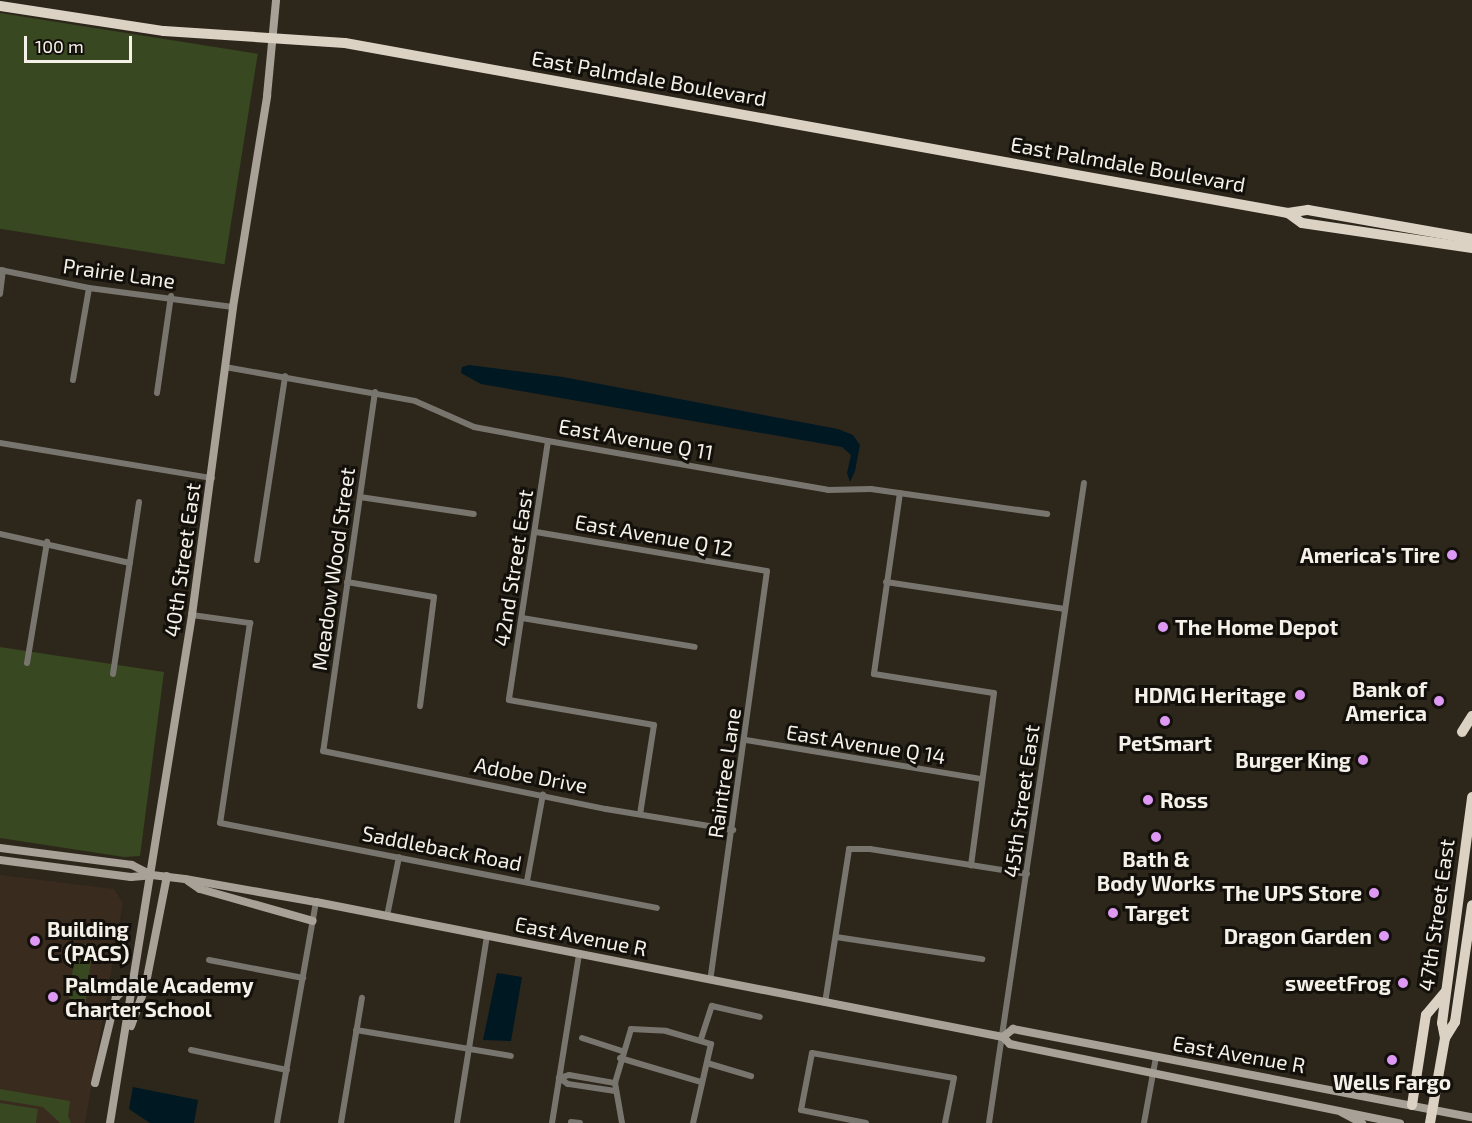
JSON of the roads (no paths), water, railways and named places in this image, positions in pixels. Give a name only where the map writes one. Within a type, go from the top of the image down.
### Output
[{"type":"highway","name":"East Palmdale Boulevard","points":[[0,6],[164,31],[345,43],[1288,213],[1308,210],[1472,239]]},
{"type":"highway","name":"East Palmdale Boulevard","points":[[1288,213],[1302,223],[1472,248]]},
{"type":"highway","points":[[1388,237],[1472,256]]},
{"type":"highway","points":[[1462,732],[1472,716]]},
{"type":"highway","name":"47th Street East","points":[[1445,1038],[1442,1023],[1445,992],[1472,797]]},
{"type":"highway","points":[[1469,927],[1463,911],[1472,838]]},
{"type":"highway","name":"47th Street East","points":[[1430,1123],[1445,1038],[1455,1022],[1472,905]]},
{"type":"highway","points":[[1412,1105],[1426,1015],[1445,992]]},
{"type":"main road","name":"40th Street East","points":[[110,1123],[152,875],[192,615],[233,307],[274,39],[276,0]]},
{"type":"main road","name":"East Avenue R","points":[[0,848],[132,865],[152,875]]},
{"type":"main road","name":"East Avenue R","points":[[0,860],[131,877],[167,876],[316,902],[1003,1037],[1010,1044],[1400,1123]]},
{"type":"main road","points":[[123,1046],[145,988],[167,876]]},
{"type":"main road","points":[[185,879],[200,890],[313,921]]},
{"type":"main road","points":[[95,1083],[116,997],[135,980]]},
{"type":"main road","name":"East Avenue R","points":[[1003,1037],[1013,1029],[1472,1117]]},
{"type":"main road","points":[[1338,1110],[1362,1123]]},
{"type":"street","name":"Prairie Lane","points":[[2,270],[89,288],[171,296],[233,307]]},
{"type":"street","points":[[0,294],[2,270]]},
{"type":"street","points":[[73,380],[89,288]]},
{"type":"street","points":[[157,393],[171,296]]},
{"type":"street","name":"East Avenue Q 11","points":[[225,367],[375,392],[415,401],[474,427],[549,441],[828,490],[871,489],[1047,514]]},
{"type":"street","points":[[258,560],[285,376]]},
{"type":"street","name":"Meadow Wood Street","points":[[323,751],[375,392]]},
{"type":"street","name":"42nd Street East","points":[[549,441],[509,700],[654,725],[640,814]]},
{"type":"street","points":[[0,443],[212,478]]},
{"type":"street","name":"45th Street East","points":[[989,1123],[1084,483]]},
{"type":"street","points":[[900,493],[874,674],[994,693],[971,865]]},
{"type":"street","points":[[360,497],[474,514]]},
{"type":"street","points":[[113,674],[139,502]]},
{"type":"street","name":"East Avenue Q 12","points":[[536,531],[768,571]]},
{"type":"street","points":[[0,534],[47,542],[130,563]]},
{"type":"street","points":[[27,663],[47,542]]},
{"type":"street","name":"Raintree Lane","points":[[710,980],[746,740],[768,571]]},
{"type":"street","points":[[347,582],[434,597],[420,706]]},
{"type":"street","points":[[886,582],[1065,609]]},
{"type":"street","name":"Saddleback Road","points":[[192,615],[250,623],[220,823],[657,908]]},
{"type":"street","points":[[522,618],[695,647]]},
{"type":"street","name":"East Avenue Q 14","points":[[746,740],[981,779]]},
{"type":"street","name":"Adobe Drive","points":[[323,751],[640,814],[733,830]]},
{"type":"street","points":[[527,881],[543,794]]},
{"type":"street","points":[[825,1003],[849,849],[1027,874]]},
{"type":"street","points":[[387,916],[399,857]]},
{"type":"street","points":[[277,1123],[316,902]]},
{"type":"street","points":[[457,1123],[487,936]]},
{"type":"street","points":[[836,937],[982,959]]},
{"type":"street","points":[[552,1123],[579,955]]},
{"type":"street","points":[[209,960],[303,978]]},
{"type":"street","points":[[341,1123],[362,998]]},
{"type":"street","points":[[701,1039],[712,1006],[760,1017]]},
{"type":"street","points":[[622,1123],[615,1083],[621,1054],[631,1029],[701,1039],[711,1044],[700,1082],[693,1123]]},
{"type":"street","points":[[356,1030],[511,1056]]},
{"type":"street","points":[[582,1038],[700,1082]]},
{"type":"street","points":[[191,1050],[287,1070]]},
{"type":"street","points":[[866,1123],[801,1110],[812,1053],[954,1078],[945,1123]]},
{"type":"street","points":[[1144,1123],[1156,1057]]},
{"type":"street","points":[[707,1063],[751,1076]]},
{"type":"street","points":[[559,1078],[569,1075],[615,1083]]},
{"type":"street","points":[[559,1078],[568,1084],[615,1091]]},
{"type":"street","points":[[571,1122],[580,1123]]},
{"type":"water","points":[[469,365],[563,377],[838,429],[853,435],[860,445],[855,471],[850,482],[847,473],[851,455],[842,447],[481,384],[461,373],[462,367]]},
{"type":"water","points":[[497,973],[522,977],[511,1041],[483,1040]]},
{"type":"water","points":[[133,1087],[198,1100],[194,1123],[150,1123],[129,1109]]},
{"type":"place","name":"America's Tire","points":[[1452,555]]},
{"type":"place","name":"The Home Depot","points":[[1163,627]]},
{"type":"place","name":"HDMG Heritage","points":[[1300,695]]},
{"type":"place","name":"Bank of America","points":[[1439,701]]},
{"type":"place","name":"PetSmart","points":[[1165,721]]},
{"type":"place","name":"Burger King","points":[[1363,760]]},
{"type":"place","name":"Ross","points":[[1148,800]]},
{"type":"place","name":"Bath & Body Works","points":[[1156,837]]},
{"type":"place","name":"The UPS Store","points":[[1374,893]]},
{"type":"place","name":"Target","points":[[1113,913]]},
{"type":"place","name":"Dragon Garden","points":[[1384,936]]},
{"type":"place","name":"Building C (PACS)","points":[[35,941]]},
{"type":"place","name":"sweetFrog","points":[[1403,983]]},
{"type":"place","name":"Palmdale Academy Charter School","points":[[53,997]]},
{"type":"place","name":"Wells Fargo","points":[[1392,1060]]}]
